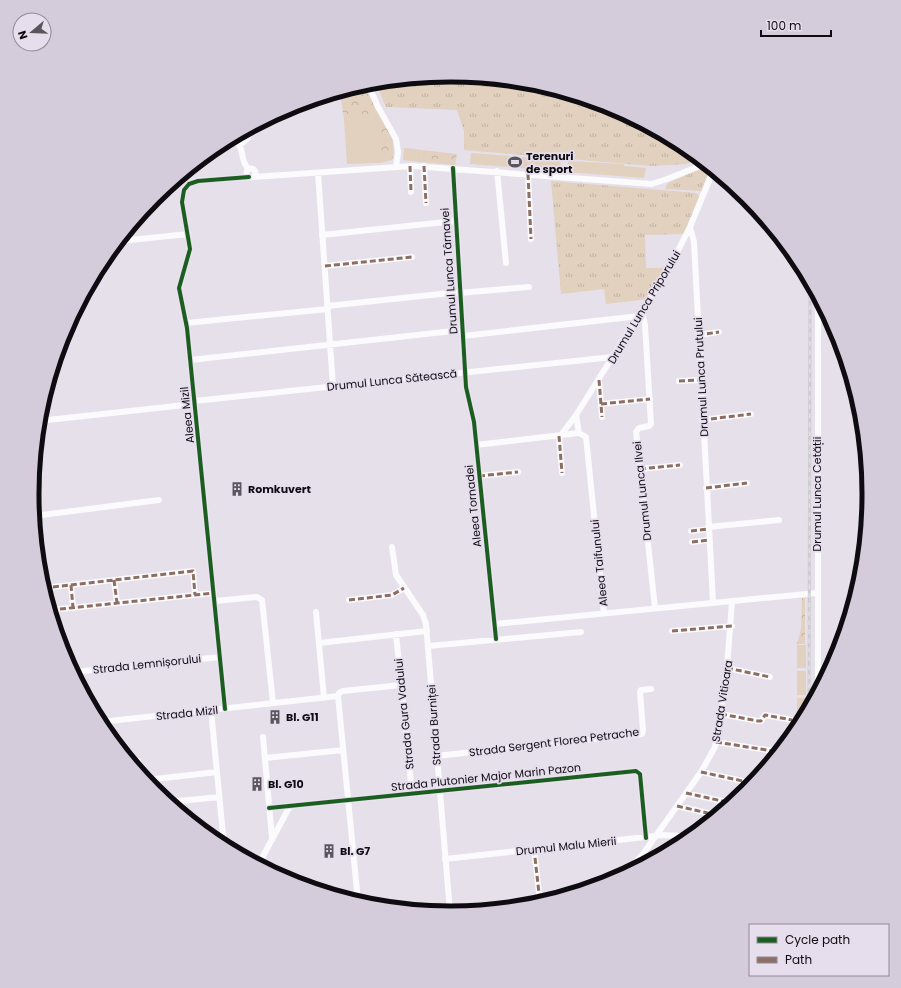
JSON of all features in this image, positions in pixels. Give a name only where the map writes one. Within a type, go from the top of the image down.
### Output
[{"type":"street","points":[[371,90],[396,139],[396,167]]},
{"type":"street","points":[[240,145],[249,136]]},
{"type":"street","points":[[237,143],[240,145],[244,162],[251,173],[279,175],[424,166],[652,184],[667,180],[699,166]]},
{"type":"street","points":[[410,166],[411,192]]},
{"type":"street","points":[[424,166],[426,203]]},
{"type":"street","name":"Drumul Lunca Târnavei","points":[[453,168],[464,372]]},
{"type":"street","points":[[497,171],[506,263]]},
{"type":"street","name":"Aleea Mizil","points":[[225,709],[186,323],[179,284],[189,253],[188,234],[182,198],[184,190],[189,184],[251,173]]},
{"type":"street","points":[[318,173],[333,386]]},
{"type":"street","points":[[528,174],[532,239]]},
{"type":"street","name":"Drumul Lunca Priporului","points":[[560,436],[599,380],[671,264],[690,227],[711,176]]},
{"type":"street","points":[[322,235],[455,220]]},
{"type":"street","name":"Drumul Lunca Prutului","points":[[690,227],[694,242],[702,420],[713,602]]},
{"type":"street","points":[[126,240],[188,234]]},
{"type":"street","points":[[325,266],[412,257]]},
{"type":"street","points":[[186,323],[459,293],[529,287]]},
{"type":"street","name":"Drumul Lunca Cetății","points":[[818,308],[818,680]]},
{"type":"street","name":"Drumul Lunca Târnavei","points":[[462,333],[640,314]]},
{"type":"street","name":"Drumul Lunca Ilvei","points":[[640,314],[645,325],[651,425],[639,428],[636,432],[655,608]]},
{"type":"street","points":[[698,335],[719,332]]},
{"type":"street","points":[[190,360],[330,344],[462,333]]},
{"type":"street","name":"Drumul Lunca Sătească","points":[[46,420],[333,386],[613,357]]},
{"type":"street","name":"Aleea Tornadei","points":[[464,372],[466,394],[473,416],[496,639]]},
{"type":"street","points":[[599,380],[602,417]]},
{"type":"street","points":[[679,381],[700,380]]},
{"type":"street","points":[[601,404],[650,399]]},
{"type":"street","points":[[702,420],[751,414]]},
{"type":"street","name":"Aleea Taifunului","points":[[494,624],[604,613],[586,437],[579,433],[576,415]]},
{"type":"street","points":[[476,445],[579,433]]},
{"type":"street","points":[[560,436],[562,473]]},
{"type":"street","points":[[640,469],[680,465]]},
{"type":"street","points":[[479,476],[518,472]]},
{"type":"street","points":[[706,488],[747,483]]},
{"type":"street","points":[[40,515],[159,500]]},
{"type":"street","points":[[691,531],[779,520]]},
{"type":"street","points":[[692,542],[709,540]]},
{"type":"street","name":"Strada Burniței","points":[[392,547],[395,573],[423,615],[427,631],[449,906]]},
{"type":"street","points":[[50,587],[193,571],[195,595]]},
{"type":"street","points":[[114,580],[117,603]]},
{"type":"street","points":[[71,585],[73,608]]},
{"type":"street","points":[[349,600],[392,595],[404,588]]},
{"type":"street","points":[[56,610],[214,593]]},
{"type":"street","points":[[604,613],[817,593]]},
{"type":"street","points":[[215,601],[257,597],[262,600],[273,704]]},
{"type":"street","name":"Strada Vitioara","points":[[638,860],[701,772],[711,755],[716,742],[732,626],[732,601]]},
{"type":"street","points":[[316,612],[324,698]]},
{"type":"street","points":[[672,631],[732,626]]},
{"type":"street","points":[[319,643],[427,631]]},
{"type":"street","points":[[428,646],[581,632]]},
{"type":"street","name":"Strada Gura Vadului","points":[[396,634],[412,794]]},
{"type":"street","name":"Strada Lemnișorului","points":[[79,671],[220,657]]},
{"type":"street","points":[[727,668],[770,677]]},
{"type":"street","name":"Strada Mizil","points":[[107,721],[324,698],[338,696],[339,693],[343,691],[401,686]]},
{"type":"street","name":"Strada Sergent Florea Petrache","points":[[436,756],[642,734],[640,692],[651,689]]},
{"type":"street","points":[[338,696],[357,895]]},
{"type":"street","points":[[211,710],[223,837]]},
{"type":"street","points":[[721,714],[758,721],[761,721],[765,716],[792,720]]},
{"type":"street","points":[[263,737],[272,838]]},
{"type":"street","points":[[716,742],[772,751]]},
{"type":"street","points":[[265,758],[343,750]]},
{"type":"street","name":"Strada Plutonier Major Marin Pazon","points":[[269,808],[636,771],[640,774],[646,838]]},
{"type":"street","points":[[154,779],[217,772]]},
{"type":"street","points":[[701,772],[744,781]]},
{"type":"street","points":[[686,793],[724,801]]},
{"type":"street","points":[[177,801],[219,797]]},
{"type":"street","points":[[261,859],[290,806]]},
{"type":"street","points":[[677,806],[709,813]]},
{"type":"street","name":"Drumul Malu Mierii","points":[[445,859],[655,836],[674,835],[678,836]]},
{"type":"street","points":[[534,849],[539,896]]},
{"type":"green space","points":[[450,82],[477,83],[531,90],[583,104],[633,125],[679,152],[693,162],[686,164],[652,166],[464,150],[464,131],[457,110],[386,107],[378,89],[424,83]]},
{"type":"green space","points":[[366,91],[385,121],[393,141],[394,151],[392,160],[380,163],[379,144],[365,119],[344,120],[341,98]]},
{"type":"green space","points":[[365,118],[365,120],[379,119],[380,163],[347,164],[344,120]]},
{"type":"green space","points":[[404,148],[422,150],[420,162],[403,160]]},
{"type":"green space","points":[[422,150],[457,154],[455,165],[420,162]]},
{"type":"green space","name":"Terenuri de sport","points":[[471,153],[561,160],[560,171],[470,164]]},
{"type":"green space","name":"Terenuri de sport","points":[[568,161],[624,164],[624,166],[646,168],[644,178],[567,172]]},
{"type":"green space","points":[[701,168],[708,174],[701,191],[665,189],[668,183]]},
{"type":"green space","points":[[551,181],[697,193],[699,197],[684,234],[645,235],[646,268],[667,268],[648,299],[606,304],[604,289],[561,294]]},
{"type":"green space","points":[[802,598],[805,598],[805,644],[797,644],[801,629]]},
{"type":"green space","points":[[797,645],[806,645],[806,668],[797,668]]},
{"type":"green space","points":[[797,671],[806,671],[806,695],[797,695]]},
{"type":"green space","points":[[797,698],[806,698],[806,702],[797,716]]},
{"type":"railway","points":[[809,696],[810,293]]},
{"type":"marked path","points":[[410,166],[411,192]]},
{"type":"marked path","points":[[424,166],[426,203]]},
{"type":"marked path","points":[[528,174],[531,239]]},
{"type":"marked path","points":[[325,266],[412,257]]},
{"type":"marked path","points":[[698,335],[719,332]]},
{"type":"marked path","points":[[599,380],[602,417]]},
{"type":"marked path","points":[[679,381],[700,380]]},
{"type":"marked path","points":[[601,404],[650,399]]},
{"type":"marked path","points":[[702,420],[751,414]]},
{"type":"marked path","points":[[559,436],[562,473]]},
{"type":"marked path","points":[[640,469],[680,465]]},
{"type":"marked path","points":[[479,476],[518,472]]},
{"type":"marked path","points":[[706,488],[747,483]]},
{"type":"marked path","points":[[691,531],[708,529]]},
{"type":"marked path","points":[[692,542],[709,540]]},
{"type":"marked path","points":[[50,587],[193,571],[195,595]]},
{"type":"marked path","points":[[114,580],[117,603]]},
{"type":"marked path","points":[[71,585],[73,608]]},
{"type":"marked path","points":[[349,600],[392,595],[404,588]]},
{"type":"marked path","points":[[56,610],[214,593]]},
{"type":"marked path","points":[[672,631],[732,626]]},
{"type":"marked path","points":[[727,668],[770,677]]},
{"type":"marked path","points":[[721,714],[758,721],[761,721],[765,715],[792,720]]},
{"type":"marked path","points":[[716,742],[772,751]]},
{"type":"marked path","points":[[701,772],[744,781]]},
{"type":"marked path","points":[[686,793],[724,801]]},
{"type":"marked path","points":[[677,806],[709,813]]},
{"type":"marked path","points":[[534,849],[539,896]]},
{"type":"cycle path","points":[[453,168],[466,387],[474,422],[496,639]]},
{"type":"cycle path","points":[[225,709],[187,328],[179,288],[190,249],[182,202],[184,190],[189,184],[198,181],[249,177]]},
{"type":"cycle path","points":[[269,808],[636,771],[640,774],[646,838]]},
{"type":"place","name":"Terenuri de sport","points":[[515,162]]},
{"type":"place","name":"Romkuvert","points":[[237,489]]},
{"type":"place","name":"Bl. G11","points":[[275,717]]},
{"type":"place","name":"Bl. G10","points":[[257,784]]},
{"type":"place","name":"Bl. G7","points":[[329,851]]}]
